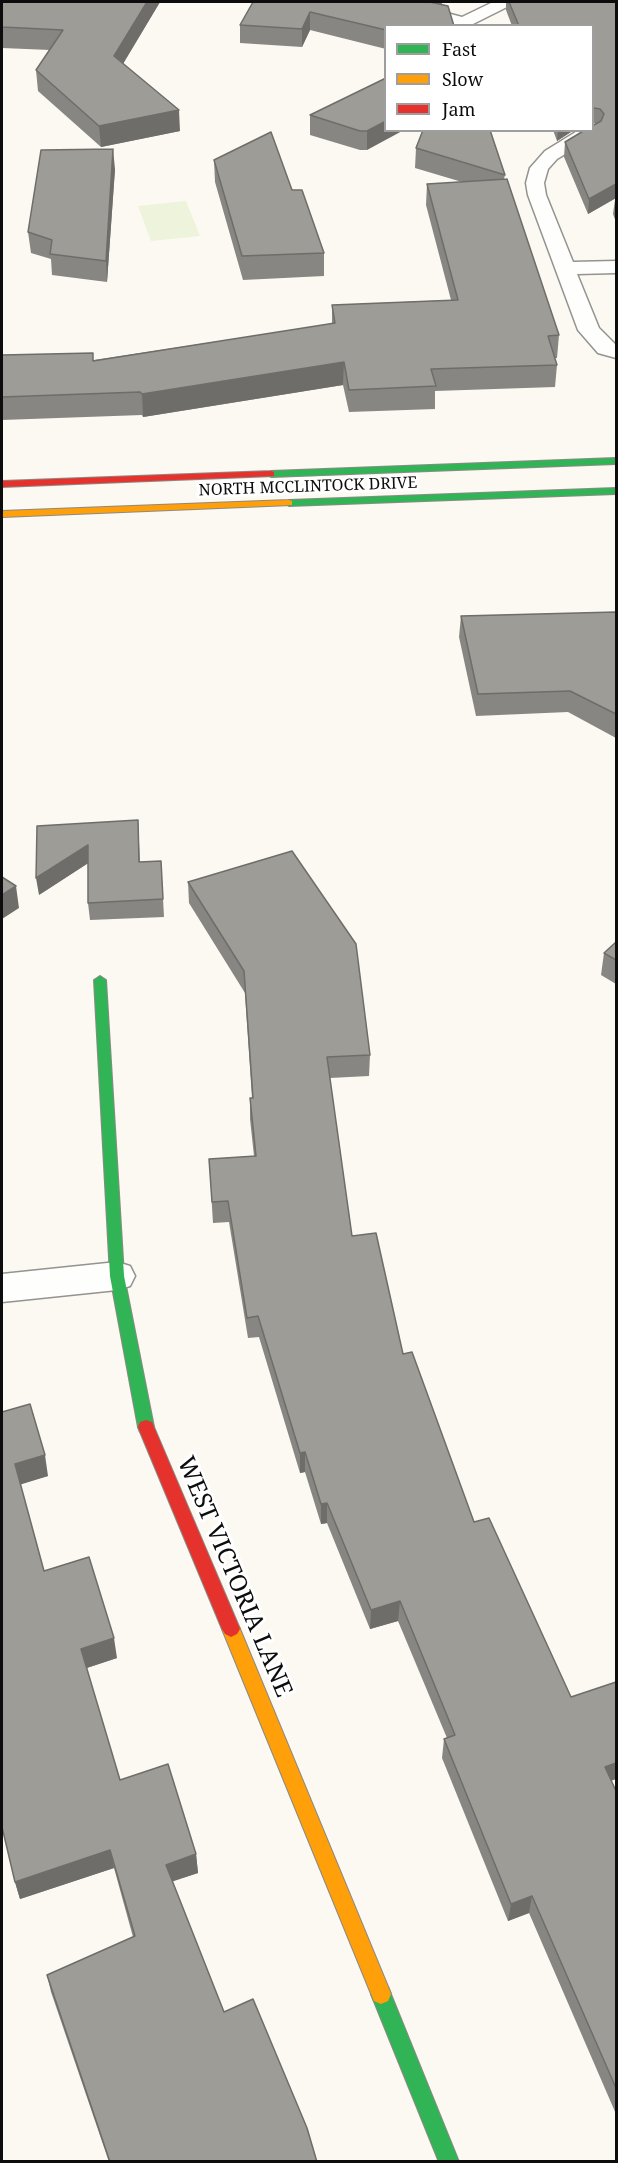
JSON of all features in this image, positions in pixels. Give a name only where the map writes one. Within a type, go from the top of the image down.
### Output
[{"type":"main road","name":"NORTH MCCLINTOCK DRIVE","points":[[2,484],[616,461]]},
{"type":"main road","name":"NORTH MCCLINTOCK DRIVE","points":[[2,514],[616,491]]},
{"type":"main road","name":"WEST VICTORIA LANE","points":[[100,980],[117,1276],[145,1425],[275,1732],[449,2162]]},
{"type":"street","points":[[389,2],[464,22],[506,2]]},
{"type":"street","points":[[590,132],[551,155],[539,168],[535,183],[537,195],[589,330],[606,348],[616,352]]},
{"type":"street","points":[[566,268],[616,267]]},
{"type":"street","points":[[2,1288],[117,1276]]},
{"type":"green space","points":[[186,201],[200,236],[151,241],[138,206]]},
{"type":"building","points":[[2,2],[147,2],[114,56],[179,110],[99,126],[36,70],[63,30],[2,27]]},
{"type":"building","points":[[253,2],[430,2],[448,6],[453,24],[384,24],[384,30],[310,12],[302,29],[240,25]]},
{"type":"building","points":[[509,2],[616,2],[616,184],[589,199],[565,142],[582,132],[594,132],[594,125],[601,121],[604,114],[600,109],[594,108],[594,24],[518,24]]},
{"type":"building","points":[[384,79],[384,122],[367,131],[360,131],[310,115]]},
{"type":"building","points":[[271,132],[292,190],[302,190],[324,253],[242,256],[214,160]]},
{"type":"building","points":[[422,132],[491,132],[505,175],[416,148]]},
{"type":"building","points":[[113,149],[106,261],[50,254],[52,240],[28,232],[41,150]]},
{"type":"building","points":[[507,179],[559,335],[548,336],[557,365],[431,369],[436,386],[349,390],[344,362],[142,394],[140,392],[2,397],[2,355],[93,353],[93,361],[335,323],[332,305],[458,300],[427,184]]},
{"type":"building","points":[[616,612],[616,714],[570,691],[478,694],[461,616]]},
{"type":"building","points":[[138,820],[139,862],[161,861],[163,899],[88,903],[88,845],[36,878],[37,826]]},
{"type":"building","points":[[292,851],[356,944],[370,1055],[327,1057],[352,1236],[376,1233],[403,1354],[412,1352],[474,1522],[489,1518],[571,1697],[616,1682],[616,1763],[605,1767],[616,1791],[616,2088],[532,1896],[511,1904],[444,1739],[455,1735],[400,1601],[371,1610],[327,1503],[321,1504],[305,1452],[300,1453],[258,1316],[247,1318],[228,1201],[212,1202],[209,1159],[256,1156],[250,1098],[253,1098],[244,971],[188,882]]},
{"type":"building","points":[[2,877],[16,886],[2,895]]},
{"type":"building","points":[[616,942],[616,960],[604,953]]},
{"type":"building","points":[[30,1404],[45,1455],[15,1464],[44,1571],[89,1557],[114,1638],[81,1649],[120,1780],[168,1764],[196,1854],[166,1865],[224,2012],[253,1999],[307,2128],[317,2162],[110,2162],[47,1975],[135,1936],[110,1850],[15,1882],[2,1827],[2,1412]]},
{"type":"traffic: fast","points":[[271,474],[616,461]]},
{"type":"traffic: fast","points":[[289,503],[616,491]]},
{"type":"traffic: fast","points":[[100,980],[117,1276],[146,1427]]},
{"type":"traffic: fast","points":[[381,1994],[449,2162]]},
{"type":"traffic: slow","points":[[2,514],[289,503]]},
{"type":"traffic: slow","points":[[231,1629],[381,1994]]},
{"type":"traffic: jam","points":[[2,484],[271,474]]},
{"type":"traffic: jam","points":[[146,1427],[231,1629]]}]
